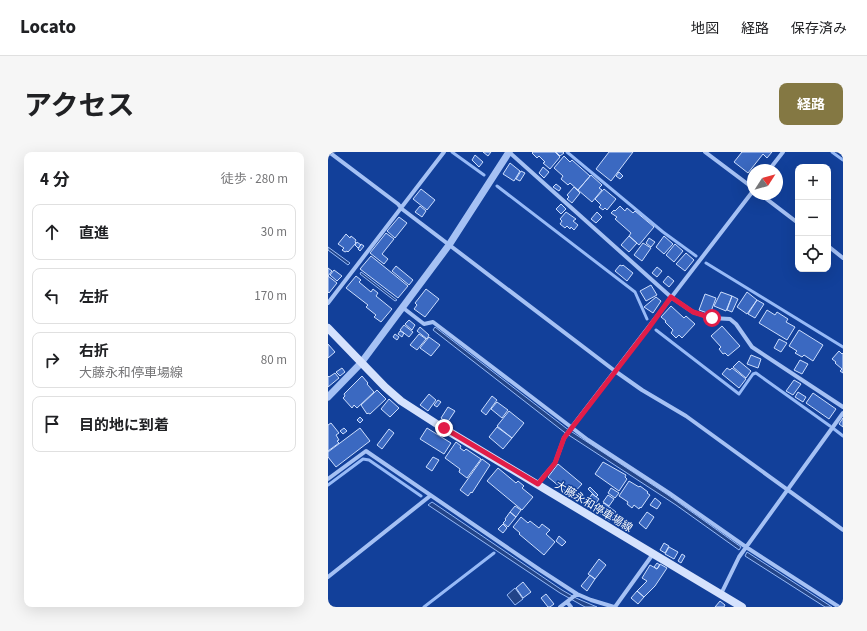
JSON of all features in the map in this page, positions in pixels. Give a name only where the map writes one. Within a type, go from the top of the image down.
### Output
[{"type":"main road","name":"大藤永和停車場線","points":[[328,328],[361,363],[401,401],[742,607]]},
{"type":"street","points":[[329,152],[615,371],[642,390],[686,416],[843,530]]},
{"type":"street","points":[[328,303],[402,209],[444,152]]},
{"type":"street","points":[[328,397],[361,363],[449,245],[509,152],[671,297],[693,312],[712,318],[730,319],[736,324],[752,347],[843,407]]},
{"type":"street","points":[[705,152],[747,185]]},
{"type":"street","points":[[774,164],[783,152]]},
{"type":"street","points":[[538,484],[555,463],[564,438],[747,198]]},
{"type":"street","points":[[768,200],[795,221]]},
{"type":"street","points":[[831,248],[843,258]]},
{"type":"street","points":[[402,307],[424,324],[433,322],[571,429],[839,607]]},
{"type":"street","points":[[721,594],[746,546],[843,413]]},
{"type":"street","points":[[328,479],[366,451],[576,595],[614,607],[652,554]]},
{"type":"street","points":[[328,577],[430,496]]},
{"type":"street","points":[[560,607],[576,595]]},
{"type":"street","points":[[568,601],[571,607]]},
{"type":"water","points":[[328,247],[350,263],[348,265],[328,250]]},
{"type":"water","points":[[361,272],[397,300],[395,301],[360,274]]},
{"type":"water","points":[[435,327],[566,428],[668,495],[741,547],[739,550],[676,505],[564,432],[433,330]]},
{"type":"water","points":[[432,502],[562,590],[597,607],[585,607],[560,593],[428,505]]},
{"type":"water","points":[[747,552],[832,607],[825,607],[745,556]]},
{"type":"water","points":[[515,588],[523,599],[515,605],[507,595]]},
{"type":"building","points":[[483,152],[491,152],[488,156]]},
{"type":"building","points":[[555,152],[560,157],[550,169],[543,163],[545,162],[539,156],[537,158],[532,153]]},
{"type":"building","points":[[556,152],[563,152],[564,153],[560,156]]},
{"type":"building","points":[[609,152],[633,152],[611,181],[596,169]]},
{"type":"building","points":[[742,152],[772,152],[767,158],[763,154],[755,164],[747,164],[747,172],[734,162]]},
{"type":"building","points":[[475,155],[483,162],[479,167],[472,160]]},
{"type":"building","points":[[564,156],[570,162],[572,160],[590,176],[578,190],[570,183],[568,185],[561,179],[563,176],[554,168]]},
{"type":"building","points":[[510,163],[520,171],[514,181],[503,174]]},
{"type":"building","points":[[543,167],[549,172],[544,178],[539,173]]},
{"type":"building","points":[[521,171],[525,173],[520,181],[516,179]]},
{"type":"building","points":[[619,172],[623,176],[620,179],[616,176]]},
{"type":"building","points":[[591,175],[602,185],[599,188],[602,190],[592,202],[578,190]]},
{"type":"building","points":[[556,184],[561,188],[559,191],[553,187]]},
{"type":"building","points":[[574,187],[580,193],[572,203],[567,199],[569,197],[567,195]]},
{"type":"building","points":[[421,189],[435,200],[427,210],[413,199]]},
{"type":"building","points":[[604,189],[616,199],[607,210],[605,208],[603,210],[599,207],[601,205],[595,199]]},
{"type":"building","points":[[561,204],[566,209],[561,214],[556,209]]},
{"type":"building","points":[[420,206],[426,211],[422,217],[415,212]]},
{"type":"building","points":[[620,206],[625,211],[627,208],[633,213],[635,211],[654,227],[639,245],[629,236],[631,233],[615,219],[617,217],[611,213]]},
{"type":"building","points":[[566,212],[576,219],[573,221],[578,225],[574,230],[567,226],[565,228],[560,224],[562,221],[560,219]]},
{"type":"building","points":[[597,212],[602,217],[596,223],[591,219]]},
{"type":"building","points":[[399,217],[407,223],[395,238],[387,231]]},
{"type":"building","points":[[386,233],[394,239],[382,254],[388,259],[384,264],[370,253]]},
{"type":"building","points":[[346,234],[350,238],[351,236],[356,240],[356,243],[348,252],[342,250],[344,248],[338,244]]},
{"type":"building","points":[[629,236],[637,243],[629,252],[621,245]]},
{"type":"building","points":[[664,236],[673,244],[664,254],[656,247]]},
{"type":"building","points":[[649,238],[655,242],[651,247],[646,243]]},
{"type":"building","points":[[357,242],[361,245],[358,248],[355,245]]},
{"type":"building","points":[[643,243],[651,248],[642,261],[634,255]]},
{"type":"building","points":[[361,244],[364,246],[360,251],[358,249]]},
{"type":"building","points":[[675,244],[683,251],[674,262],[666,255]]},
{"type":"building","points":[[686,253],[694,260],[685,271],[676,264]]},
{"type":"building","points":[[371,256],[408,286],[398,298],[360,269]]},
{"type":"building","points":[[620,265],[623,265],[633,273],[627,281],[615,271]]},
{"type":"building","points":[[396,266],[413,280],[409,285],[392,271]]},
{"type":"building","points":[[657,267],[662,271],[657,277],[652,273]]},
{"type":"building","points":[[328,268],[332,271],[328,276]]},
{"type":"building","points":[[334,270],[342,276],[337,281],[330,275]]},
{"type":"building","points":[[328,276],[337,283],[329,293],[328,292]]},
{"type":"building","points":[[356,276],[361,280],[359,282],[371,292],[373,289],[378,293],[376,296],[392,309],[381,322],[374,317],[376,315],[366,307],[368,305],[346,288]]},
{"type":"building","points":[[668,276],[674,281],[669,287],[663,282]]},
{"type":"building","points":[[651,285],[657,295],[646,301],[640,291]]},
{"type":"building","points":[[426,289],[439,299],[425,317],[414,309],[417,305],[415,303]]},
{"type":"building","points":[[721,292],[732,296],[726,311],[714,306]]},
{"type":"building","points":[[747,292],[757,300],[747,314],[737,307]]},
{"type":"building","points":[[705,294],[716,298],[710,314],[699,310]]},
{"type":"building","points":[[732,296],[738,299],[732,312],[727,310]]},
{"type":"building","points":[[656,297],[661,301],[653,313],[644,307]]},
{"type":"building","points":[[757,300],[764,304],[755,318],[748,314]]},
{"type":"building","points":[[671,306],[684,318],[686,316],[695,324],[682,338],[679,335],[676,338],[671,333],[673,330],[661,317]]},
{"type":"building","points":[[767,310],[775,315],[777,312],[788,319],[786,322],[795,327],[787,340],[759,323]]},
{"type":"building","points":[[409,320],[415,325],[412,330],[405,324]]},
{"type":"building","points":[[404,325],[413,332],[409,337],[400,330]]},
{"type":"building","points":[[722,326],[740,346],[728,356],[725,353],[723,354],[719,349],[721,347],[711,336]]},
{"type":"building","points":[[420,327],[429,335],[427,339],[417,331]]},
{"type":"building","points":[[799,330],[823,345],[813,361],[804,355],[802,357],[795,353],[797,351],[789,346]]},
{"type":"building","points":[[400,331],[404,333],[402,337],[398,334]]},
{"type":"building","points":[[395,334],[399,337],[397,340],[393,337]]},
{"type":"building","points":[[419,334],[426,339],[417,350],[410,345]]},
{"type":"building","points":[[429,337],[440,345],[431,356],[420,348]]},
{"type":"building","points":[[779,339],[787,343],[781,352],[774,348]]},
{"type":"building","points":[[328,344],[335,352],[328,358]]},
{"type":"building","points":[[839,351],[842,354],[843,353],[843,373],[840,371],[842,369],[832,359]]},
{"type":"building","points":[[751,355],[761,359],[758,368],[747,364]]},
{"type":"building","points":[[800,360],[808,364],[802,374],[794,370]]},
{"type":"building","points":[[739,361],[751,371],[746,378],[733,367]]},
{"type":"building","points":[[342,368],[345,372],[340,376],[336,372]]},
{"type":"building","points":[[727,368],[730,370],[732,368],[746,379],[739,388],[722,374]]},
{"type":"building","points":[[335,373],[339,378],[328,387],[328,376],[329,377]]},
{"type":"building","points":[[362,376],[374,392],[357,408],[354,405],[352,408],[343,398],[345,396],[344,394]]},
{"type":"building","points":[[794,380],[801,384],[793,395],[786,391]]},
{"type":"building","points":[[377,390],[386,399],[370,414],[367,414],[361,405]]},
{"type":"building","points":[[798,392],[806,397],[803,402],[795,397]]},
{"type":"building","points":[[813,393],[836,409],[829,419],[806,403]]},
{"type":"building","points":[[429,394],[436,400],[428,411],[420,405]]},
{"type":"building","points":[[492,396],[497,400],[486,415],[481,411]]},
{"type":"building","points":[[389,399],[399,408],[390,417],[381,409]]},
{"type":"building","points":[[438,400],[441,402],[437,407],[434,405]]},
{"type":"building","points":[[497,402],[508,410],[502,418],[491,409]]},
{"type":"building","points":[[448,407],[455,411],[447,423],[441,418]]},
{"type":"building","points":[[509,411],[524,423],[512,438],[497,426]]},
{"type":"building","points":[[360,417],[363,420],[360,423],[357,420]]},
{"type":"building","points":[[843,418],[843,427],[839,424]]},
{"type":"building","points":[[331,423],[339,433],[336,435],[339,443],[328,451],[328,425]]},
{"type":"building","points":[[497,427],[512,438],[503,449],[489,437]]},
{"type":"building","points":[[344,428],[347,431],[343,434],[340,431]]},
{"type":"building","points":[[360,428],[370,441],[336,467],[328,457],[328,452]]},
{"type":"building","points":[[427,428],[451,443],[444,454],[420,439]]},
{"type":"building","points":[[389,429],[394,433],[382,449],[377,445]]},
{"type":"building","points":[[456,442],[464,451],[466,449],[481,459],[467,478],[459,472],[460,469],[445,458]]},
{"type":"building","points":[[433,457],[439,460],[432,471],[426,467]]},
{"type":"building","points":[[482,459],[490,465],[472,493],[471,492],[468,496],[460,490]]},
{"type":"building","points":[[603,462],[626,475],[625,477],[627,479],[619,491],[595,474]]},
{"type":"building","points":[[558,464],[582,484],[571,496],[548,477]]},
{"type":"building","points":[[498,468],[516,483],[518,481],[524,486],[522,488],[533,497],[522,510],[487,481]]},
{"type":"building","points":[[629,481],[639,487],[640,486],[650,495],[639,509],[634,505],[632,508],[627,504],[628,502],[619,496]]},
{"type":"building","points":[[590,487],[598,495],[596,497],[588,489]]},
{"type":"building","points":[[611,488],[619,493],[615,498],[608,493]]},
{"type":"building","points":[[592,494],[599,499],[593,507],[587,502]]},
{"type":"building","points":[[608,495],[614,499],[609,506],[603,502]]},
{"type":"building","points":[[655,498],[661,503],[657,509],[650,505]]},
{"type":"building","points":[[604,503],[616,512],[610,521],[598,512]]},
{"type":"building","points":[[515,506],[521,510],[516,517],[510,512]]},
{"type":"building","points":[[510,512],[516,517],[508,527],[503,523]]},
{"type":"building","points":[[647,512],[654,517],[646,529],[639,523]]},
{"type":"building","points":[[521,517],[528,523],[530,521],[539,528],[542,524],[550,530],[546,534],[555,542],[544,555],[513,527]]},
{"type":"building","points":[[503,524],[507,528],[503,533],[498,529]]},
{"type":"building","points":[[559,536],[566,542],[562,546],[556,541]]},
{"type":"building","points":[[664,543],[669,546],[665,553],[660,550]]},
{"type":"building","points":[[669,547],[678,552],[674,559],[665,554]]},
{"type":"building","points":[[682,554],[685,556],[681,563],[678,561]]},
{"type":"building","points":[[599,559],[606,565],[595,579],[588,574]]},
{"type":"building","points":[[657,563],[660,565],[657,569],[654,567]]},
{"type":"building","points":[[660,564],[667,568],[655,586],[644,597],[637,591],[647,581],[642,578],[650,565],[657,569]]},
{"type":"building","points":[[590,575],[595,579],[587,591],[581,586]]},
{"type":"building","points":[[523,582],[531,592],[523,598],[516,588]]},
{"type":"building","points":[[637,591],[644,597],[638,604],[631,598]]},
{"type":"building","points":[[546,594],[554,604],[550,607],[548,607],[541,598]]},
{"type":"building","points":[[720,601],[725,605],[724,607],[715,607]]},
{"type":"waterway","points":[[452,152],[484,175]]},
{"type":"waterway","points":[[567,152],[663,232],[696,256]]},
{"type":"waterway","points":[[832,152],[843,160]]},
{"type":"waterway","points":[[497,186],[635,292],[647,319]]},
{"type":"waterway","points":[[706,263],[843,347]]},
{"type":"waterway","points":[[656,330],[739,394],[753,374],[756,373],[830,426]]},
{"type":"waterway","points":[[834,429],[843,436]]},
{"type":"waterway","points":[[328,485],[363,459],[369,460],[421,496]]},
{"type":"waterway","points":[[424,607],[494,553]]},
{"type":"route","points":[[444,428],[538,484],[555,463],[564,438],[671,297],[693,312],[712,318]]}]
